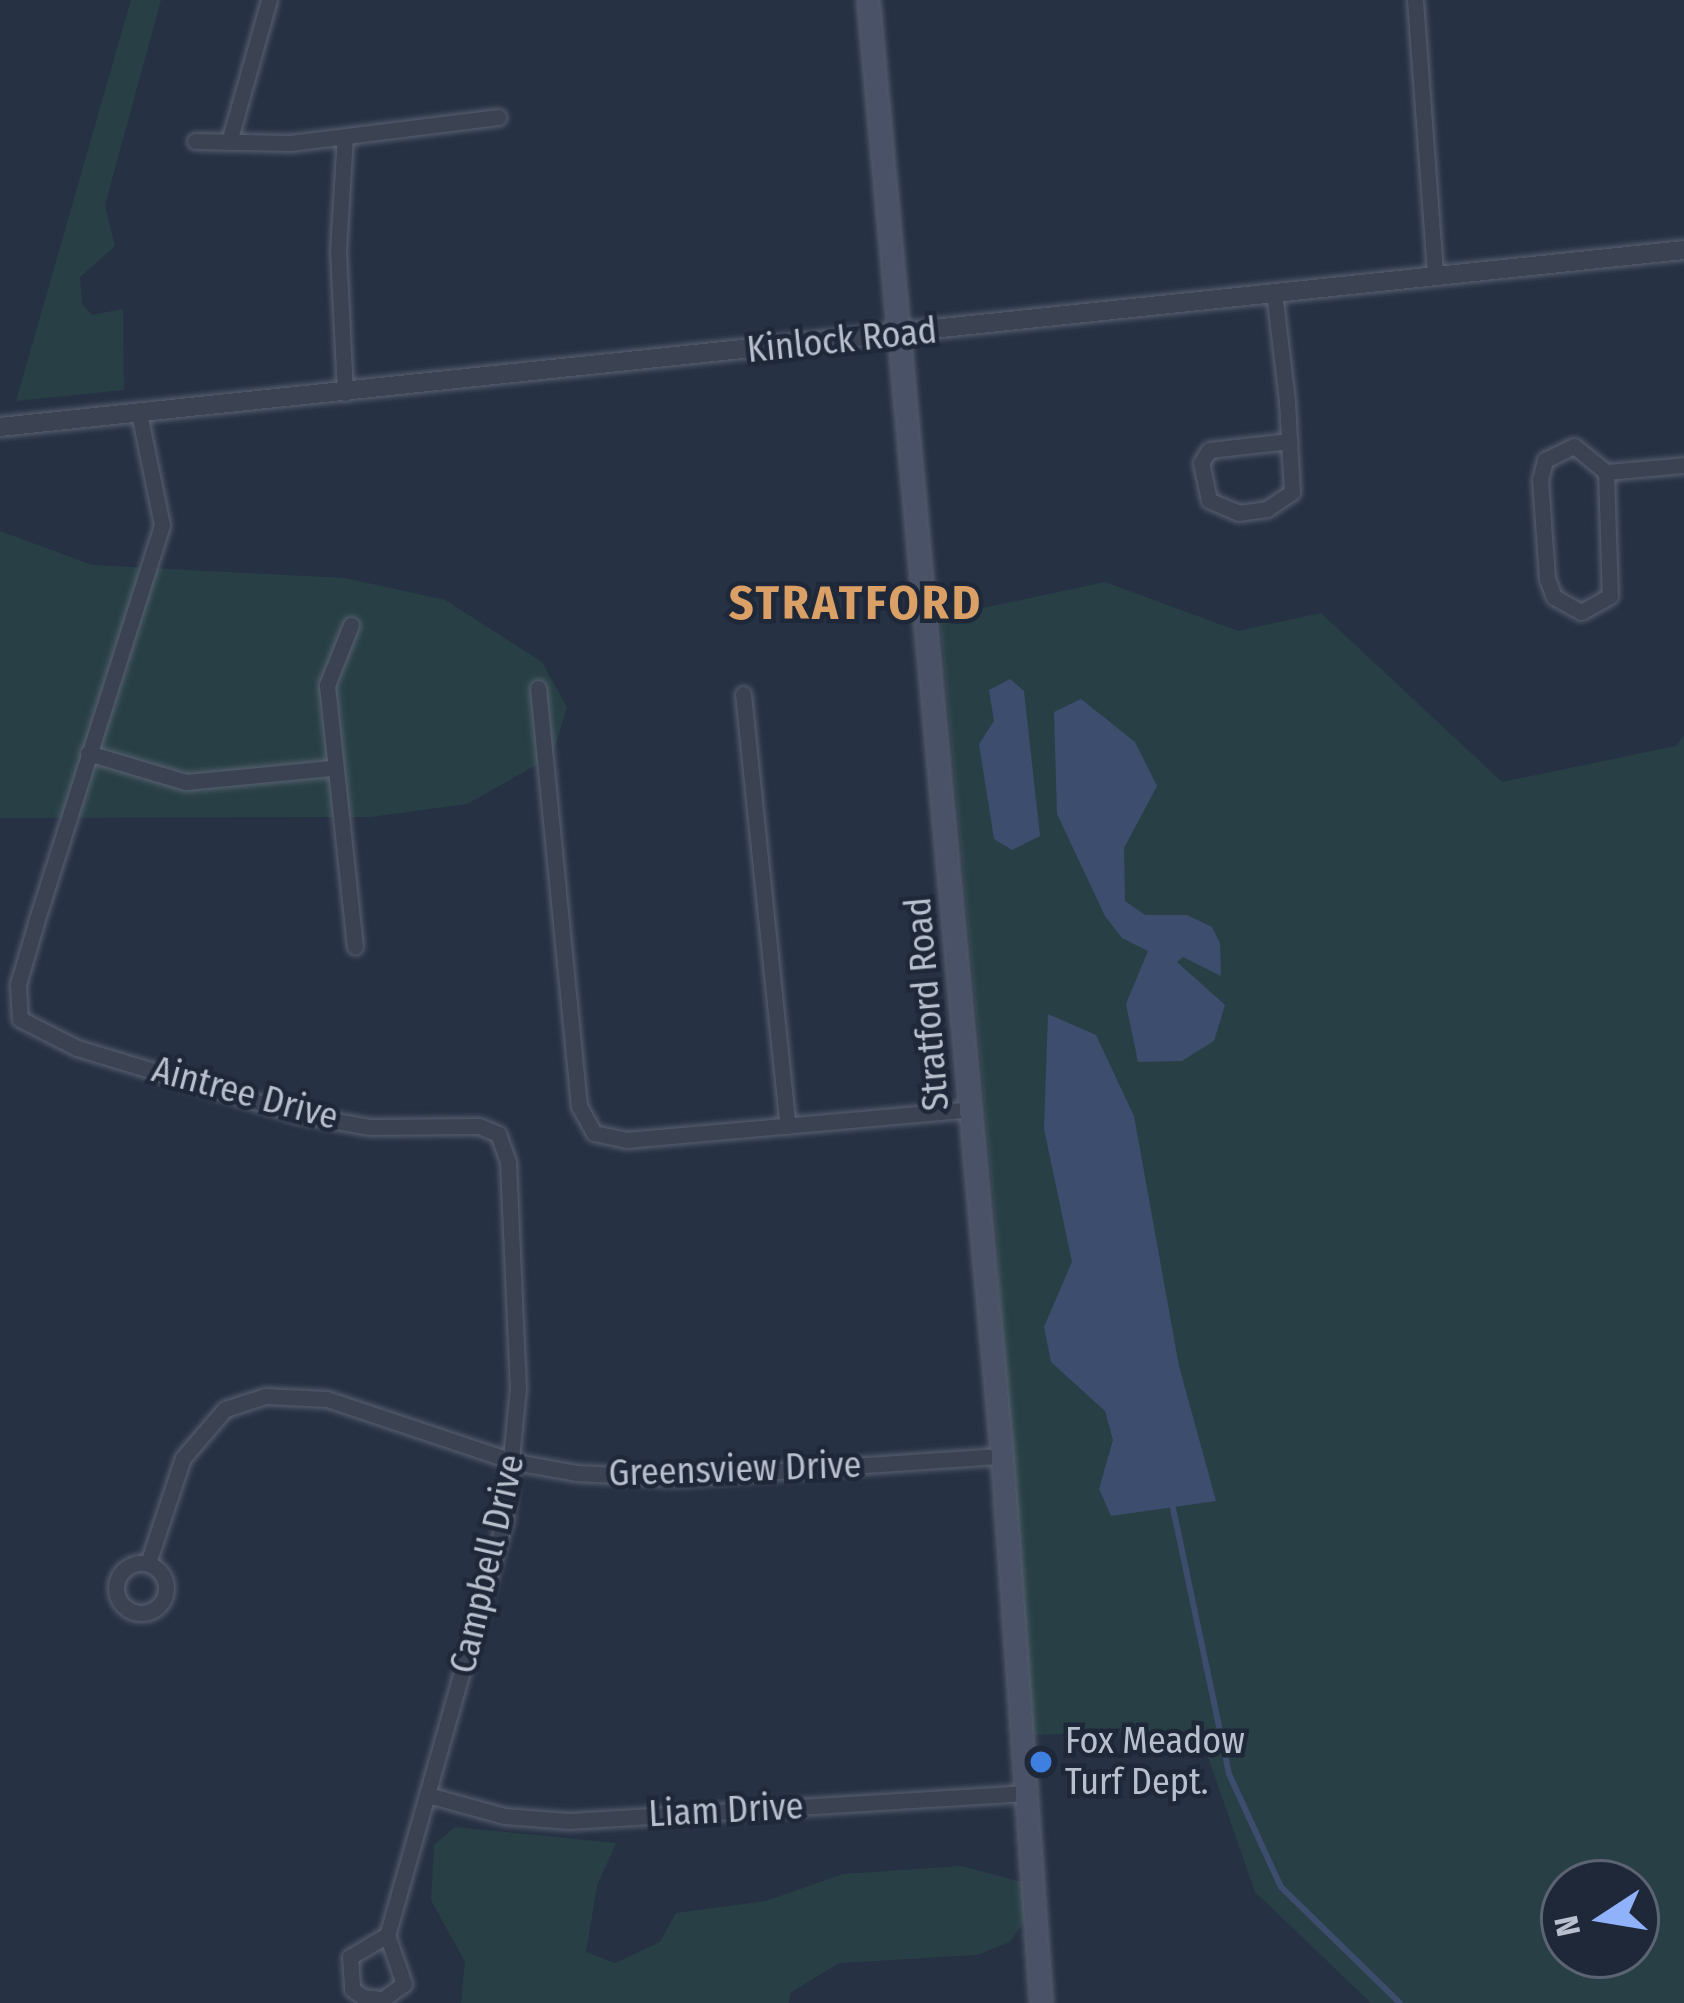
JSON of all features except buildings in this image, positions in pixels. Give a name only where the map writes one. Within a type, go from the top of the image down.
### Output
[{"type":"main road","name":"Stratford Road","points":[[868,0],[1002,1456],[1041,2003]]},
{"type":"street","points":[[229,142],[269,0]]},
{"type":"street","points":[[1415,0],[1435,273]]},
{"type":"street","points":[[195,141],[346,137],[498,117]]},
{"type":"street","points":[[345,392],[338,250],[346,137]]},
{"type":"street","name":"Kinlock Road","points":[[0,427],[1684,250]]},
{"type":"street","points":[[1274,292],[1289,441],[1292,492],[1285,502],[1239,513],[1209,500],[1201,463],[1208,450],[1289,441]]},
{"type":"street","points":[[139,413],[162,525],[88,753],[186,782],[331,768]]},
{"type":"street","points":[[1574,446],[1600,460],[1606,472],[1610,596],[1596,609],[1568,610],[1547,578],[1545,460],[1574,446]]},
{"type":"street","points":[[1606,472],[1684,465]]},
{"type":"street","points":[[351,625],[327,685],[331,768],[355,947]]},
{"type":"street","points":[[538,688],[584,1121],[594,1133],[626,1140],[971,1109]]},
{"type":"street","points":[[743,694],[788,1126]]},
{"type":"street","name":"Aintree Drive","points":[[88,753],[18,985],[20,1019],[77,1048],[297,1114],[369,1127],[479,1126]]},
{"type":"street","name":"Campbell Drive","points":[[387,1936],[350,1957],[352,1989],[363,1997],[383,2000],[404,1984],[387,1936],[485,1602],[514,1462],[508,1162],[498,1134],[479,1126]]},
{"type":"street","name":"Greensview Drive","points":[[148,1564],[183,1458],[224,1409],[265,1396],[327,1399],[514,1462],[676,1478],[1002,1456]]},
{"type":"street","name":"Liam Drive","points":[[428,1796],[504,1816],[569,1821],[1026,1793]]},
{"type":"green space","points":[[131,0],[161,0],[105,205],[115,246],[80,277],[82,304],[92,315],[123,309],[124,390],[16,401]]},
{"type":"green space","points":[[0,531],[92,565],[345,578],[445,600],[542,662],[567,707],[552,756],[467,804],[371,817],[0,818]]},
{"type":"green space","points":[[1105,582],[1238,631],[1321,613],[1502,782],[1676,746],[1684,736],[1684,2003],[1371,2003],[1255,1892],[1199,1731],[1022,1735],[997,1240],[940,617]]},
{"type":"green space","points":[[455,1827],[616,1843],[597,1886],[586,1952],[615,1963],[660,1942],[676,1913],[766,1901],[843,1874],[961,1866],[1026,1883],[1026,1919],[1010,1942],[977,1955],[839,1963],[790,1993],[789,2003],[461,2003],[465,1962],[431,1900],[434,1845]]},
{"type":"water","points":[[1010,679],[1024,691],[1040,836],[1012,850],[994,839],[979,744],[994,721],[989,690]]},
{"type":"water","points":[[1081,699],[1135,742],[1157,786],[1124,848],[1125,901],[1145,915],[1187,915],[1212,927],[1220,943],[1221,976],[1183,957],[1177,962],[1225,1005],[1214,1041],[1182,1061],[1138,1062],[1126,1004],[1148,951],[1122,938],[1105,916],[1057,814],[1054,712]]},
{"type":"water","points":[[1048,1014],[1096,1035],[1134,1116],[1179,1366],[1216,1501],[1111,1516],[1099,1489],[1113,1440],[1105,1411],[1051,1362],[1044,1327],[1072,1262],[1044,1129]]},
{"type":"waterway","points":[[1173,1508],[1229,1774],[1281,1887],[1400,2003]]},
{"type":"place","name":"Fox Meadow Turf Dept.","points":[[1041,1762]]},
{"type":"district","name":"STRATFORD","points":[[856,604]]}]
